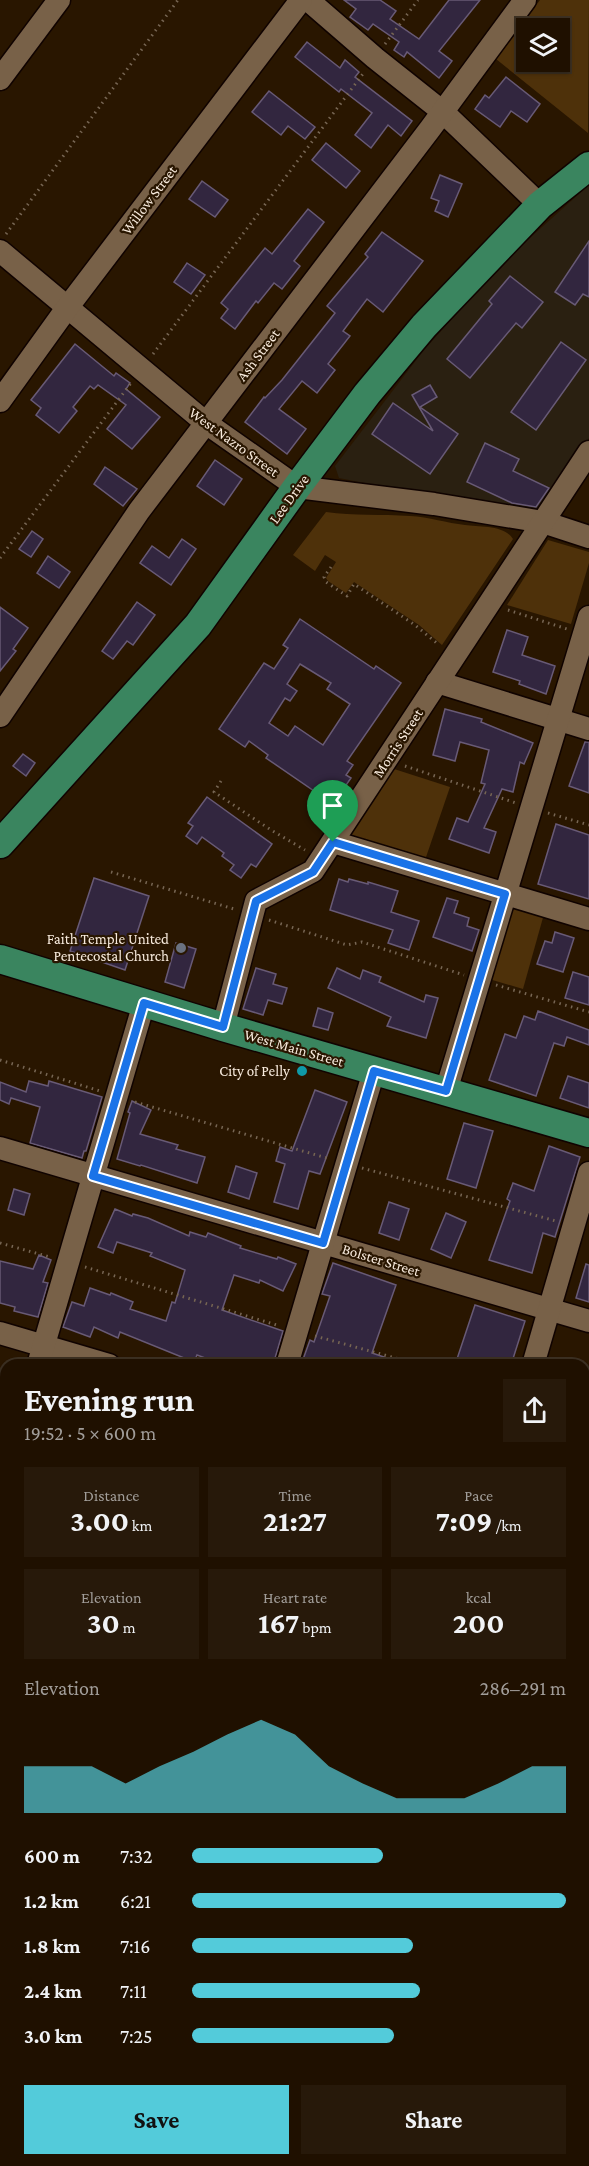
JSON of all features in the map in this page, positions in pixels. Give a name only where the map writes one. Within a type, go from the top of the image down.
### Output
[{"type":"main road","name":"Lee Drive","points":[[0,844],[198,625],[297,487],[367,394],[423,326],[540,205],[589,166]]},
{"type":"main road","name":"West Main Street","points":[[0,959],[223,1027],[589,1133]]},
{"type":"street","points":[[0,80],[59,0]]},
{"type":"street","name":"Willow Street","points":[[0,401],[67,308],[301,0]]},
{"type":"street","points":[[308,0],[375,58],[443,112],[540,205]]},
{"type":"street","name":"Ash Street","points":[[0,716],[139,511],[443,112],[525,0]]},
{"type":"street","name":"West Nazro Street","points":[[0,251],[206,423],[297,487],[434,504],[543,522],[589,537]]},
{"type":"street","name":"Morris Street","points":[[223,1027],[256,901],[313,872],[322,843],[386,760],[589,452]]},
{"type":"street","points":[[446,1091],[586,625]]},
{"type":"street","points":[[437,682],[589,729]]},
{"type":"street","points":[[322,843],[589,918]]},
{"type":"street","points":[[41,1355],[144,1003]]},
{"type":"street","points":[[289,1359],[374,1071]]},
{"type":"street","name":"Bolster Street","points":[[0,1148],[589,1322]]},
{"type":"street","points":[[535,1359],[589,1173]]},
{"type":"street","points":[[0,1333],[41,1355],[68,1359]]},
{"type":"path","points":[[0,243],[178,0]]},
{"type":"path","points":[[0,558],[418,0]]},
{"type":"path","points":[[331,567],[324,577],[326,582],[347,596],[354,584],[443,647]]},
{"type":"path","points":[[489,605],[586,625]]},
{"type":"path","points":[[386,760],[589,825]]},
{"type":"path","points":[[221,781],[214,792],[271,830],[308,851],[322,843]]},
{"type":"path","points":[[111,872],[347,945],[362,942],[480,981],[589,1012]]},
{"type":"path","points":[[0,1060],[347,1164],[573,1226]]},
{"type":"path","points":[[0,1243],[399,1359]]},
{"type":"shaded area","points":[[540,0],[589,0],[588,133],[496,59],[516,32],[516,72],[570,72],[570,18],[527,18]]},
{"type":"shaded area","points":[[589,185],[589,438],[537,517],[339,478],[335,466],[424,350],[503,262]]},
{"type":"shaded area","points":[[326,512],[424,518],[498,529],[509,534],[513,539],[442,645],[419,625],[354,582],[346,593],[328,581],[326,578],[336,562],[325,555],[315,571],[293,555]]},
{"type":"shaded area","points":[[548,540],[589,552],[589,563],[571,624],[507,605]]},
{"type":"shaded area","points":[[391,768],[450,787],[424,863],[352,838],[351,832]]},
{"type":"shaded area","points":[[510,904],[544,914],[523,989],[489,979]]},
{"type":"building","points":[[344,0],[380,0],[396,11],[390,19],[419,39],[449,0],[480,0],[439,51],[452,61],[439,78],[407,52],[404,57],[394,50],[399,42],[373,24],[368,30],[350,17],[356,9]]},
{"type":"building","points":[[307,42],[340,68],[345,60],[359,72],[355,77],[412,121],[401,136],[388,125],[371,148],[355,135],[372,113],[341,89],[339,92],[295,57]]},
{"type":"building","points":[[506,77],[540,104],[527,122],[511,111],[500,127],[475,109],[485,95],[489,98]]},
{"type":"building","points":[[269,91],[315,127],[305,139],[288,126],[281,135],[252,112]]},
{"type":"building","points":[[326,143],[360,171],[346,188],[312,160]]},
{"type":"building","points":[[440,175],[462,184],[448,217],[435,211],[439,201],[431,198]]},
{"type":"building","points":[[202,181],[228,200],[215,217],[189,199]]},
{"type":"building","points":[[308,209],[324,222],[294,261],[300,266],[282,289],[274,283],[258,303],[256,301],[235,329],[221,318],[228,309],[221,303],[265,248],[272,254]]},
{"type":"building","points":[[382,232],[423,261],[383,312],[367,299],[343,331],[350,336],[328,364],[335,370],[317,393],[302,381],[279,409],[306,429],[287,454],[245,422],[335,313],[327,306],[368,257],[365,254]]},
{"type":"building","points":[[589,241],[589,297],[583,294],[575,305],[555,292]]},
{"type":"building","points":[[187,263],[205,275],[191,294],[174,282]]},
{"type":"building","points":[[510,276],[543,302],[522,328],[516,323],[470,378],[447,359],[492,304],[489,301]]},
{"type":"building","points":[[561,342],[586,360],[536,430],[511,412]]},
{"type":"building","points":[[75,344],[114,376],[116,373],[130,383],[126,389],[160,417],[132,449],[107,429],[126,405],[98,385],[94,389],[90,386],[73,407],[77,411],[59,433],[36,415],[41,408],[31,400]]},
{"type":"building","points":[[430,385],[437,397],[420,407],[458,434],[430,474],[372,434],[393,403],[433,431],[412,395]]},
{"type":"building","points":[[485,443],[519,459],[513,471],[549,488],[536,507],[512,503],[467,482]]},
{"type":"building","points":[[215,460],[242,479],[224,505],[197,486]]},
{"type":"building","points":[[105,467],[137,489],[123,506],[94,484]]},
{"type":"building","points":[[32,531],[43,539],[31,557],[19,549]]},
{"type":"building","points":[[182,539],[196,549],[171,585],[140,563],[152,546],[169,558]]},
{"type":"building","points":[[48,556],[70,572],[59,588],[37,573]]},
{"type":"building","points":[[137,602],[155,615],[133,645],[127,641],[113,659],[102,651]]},
{"type":"building","points":[[0,607],[28,628],[13,649],[16,651],[0,671]]},
{"type":"building","points":[[300,619],[374,669],[376,666],[401,683],[347,761],[353,765],[346,775],[351,778],[333,804],[266,758],[268,755],[249,741],[245,747],[219,729],[264,663],[274,669],[288,648],[283,645]],"holes":[[[300,664],[331,683],[327,689],[350,704],[323,745],[295,726],[288,736],[269,723],[285,698],[290,701],[297,691],[287,684]]]},
{"type":"building","points":[[507,630],[528,637],[522,655],[555,666],[546,694],[519,684],[520,681],[493,672]]},
{"type":"building","points":[[445,709],[482,719],[481,722],[533,743],[524,764],[520,762],[513,792],[502,789],[484,828],[496,832],[489,853],[449,839],[457,818],[468,822],[485,784],[481,783],[489,750],[460,742],[455,761],[433,755]]},
{"type":"building","points":[[585,742],[589,742],[589,793],[569,786]]},
{"type":"building","points":[[23,754],[35,763],[26,776],[13,766]]},
{"type":"building","points":[[207,797],[272,844],[256,867],[251,864],[241,878],[230,870],[234,865],[222,856],[224,853],[202,837],[197,844],[186,836],[193,826],[188,823]]},
{"type":"building","points":[[556,824],[589,835],[589,899],[538,884]]},
{"type":"building","points":[[94,878],[149,896],[125,970],[70,951]]},
{"type":"building","points":[[339,879],[348,882],[349,879],[368,884],[368,882],[398,891],[391,912],[419,921],[409,950],[388,943],[393,930],[330,910]]},
{"type":"building","points":[[447,898],[458,901],[454,913],[469,918],[467,926],[479,930],[472,951],[433,937]]},
{"type":"building","points":[[555,932],[574,938],[563,972],[537,964],[545,941],[552,943]]},
{"type":"building","points":[[176,943],[196,949],[184,988],[165,982]]},
{"type":"building","points":[[256,968],[276,974],[273,984],[287,988],[282,1004],[268,1000],[263,1015],[243,1009]]},
{"type":"building","points":[[337,968],[360,979],[363,970],[381,977],[379,982],[424,1002],[426,995],[438,998],[426,1038],[387,1026],[391,1017],[328,988]]},
{"type":"building","points":[[573,972],[589,977],[589,1005],[565,998]]},
{"type":"building","points":[[318,1008],[333,1013],[328,1030],[313,1026]]},
{"type":"building","points":[[538,1011],[589,1030],[589,1045],[567,1037],[564,1046],[554,1043],[536,1096],[489,1080],[505,1034],[516,1038],[524,1016],[535,1020]]},
{"type":"building","points":[[568,1076],[589,1083],[589,1108],[560,1098]]},
{"type":"building","points":[[29,1081],[48,1086],[49,1081],[102,1097],[82,1158],[30,1143],[40,1107],[11,1098],[9,1104],[0,1100],[0,1082],[26,1092]]},
{"type":"building","points":[[315,1090],[347,1102],[320,1174],[309,1171],[298,1209],[274,1202],[285,1164],[276,1161],[280,1147],[292,1151]]},
{"type":"building","points":[[132,1101],[151,1110],[140,1134],[178,1145],[176,1149],[205,1157],[197,1183],[117,1159]]},
{"type":"building","points":[[464,1123],[493,1131],[476,1188],[447,1179]]},
{"type":"building","points":[[549,1146],[580,1157],[555,1237],[543,1233],[532,1273],[489,1260],[510,1201],[507,1199],[513,1183],[534,1191]]},
{"type":"building","points":[[236,1166],[257,1173],[249,1199],[228,1192]]},
{"type":"building","points":[[14,1189],[30,1194],[24,1215],[8,1210]]},
{"type":"building","points":[[389,1202],[409,1209],[399,1240],[379,1233]]},
{"type":"building","points":[[115,1209],[132,1216],[133,1214],[148,1218],[189,1236],[190,1232],[206,1237],[208,1233],[241,1246],[240,1248],[296,1264],[283,1291],[260,1280],[259,1283],[234,1275],[222,1310],[283,1331],[275,1359],[208,1359],[197,1355],[195,1359],[187,1359],[120,1332],[118,1338],[94,1327],[90,1337],[63,1327],[72,1302],[84,1306],[90,1288],[133,1302],[130,1309],[166,1321],[172,1302],[175,1303],[185,1270],[150,1256],[152,1253],[117,1242],[113,1253],[98,1247]]},
{"type":"building","points":[[446,1213],[466,1222],[451,1258],[431,1249]]},
{"type":"building","points":[[39,1255],[51,1260],[43,1282],[48,1283],[38,1317],[14,1311],[15,1307],[0,1303],[0,1261],[33,1269]]},
{"type":"building","points":[[333,1263],[396,1285],[372,1353],[390,1359],[303,1359],[310,1340],[314,1342],[330,1296],[322,1294]]},
{"type":"building","points":[[586,1264],[589,1265],[589,1302],[576,1298]]},
{"type":"building","points":[[475,1305],[525,1321],[513,1359],[457,1359]]},
{"type":"place","name":"Faith Temple United Pentecostal Church","points":[[181,948]]},
{"type":"place","name":"City of Pelly","points":[[302,1071]]},
{"type":"route","points":[[333,842],[505,894],[446,1091],[374,1071],[323,1243],[93,1176],[144,1003],[223,1027],[256,901],[313,872],[333,842]]}]
